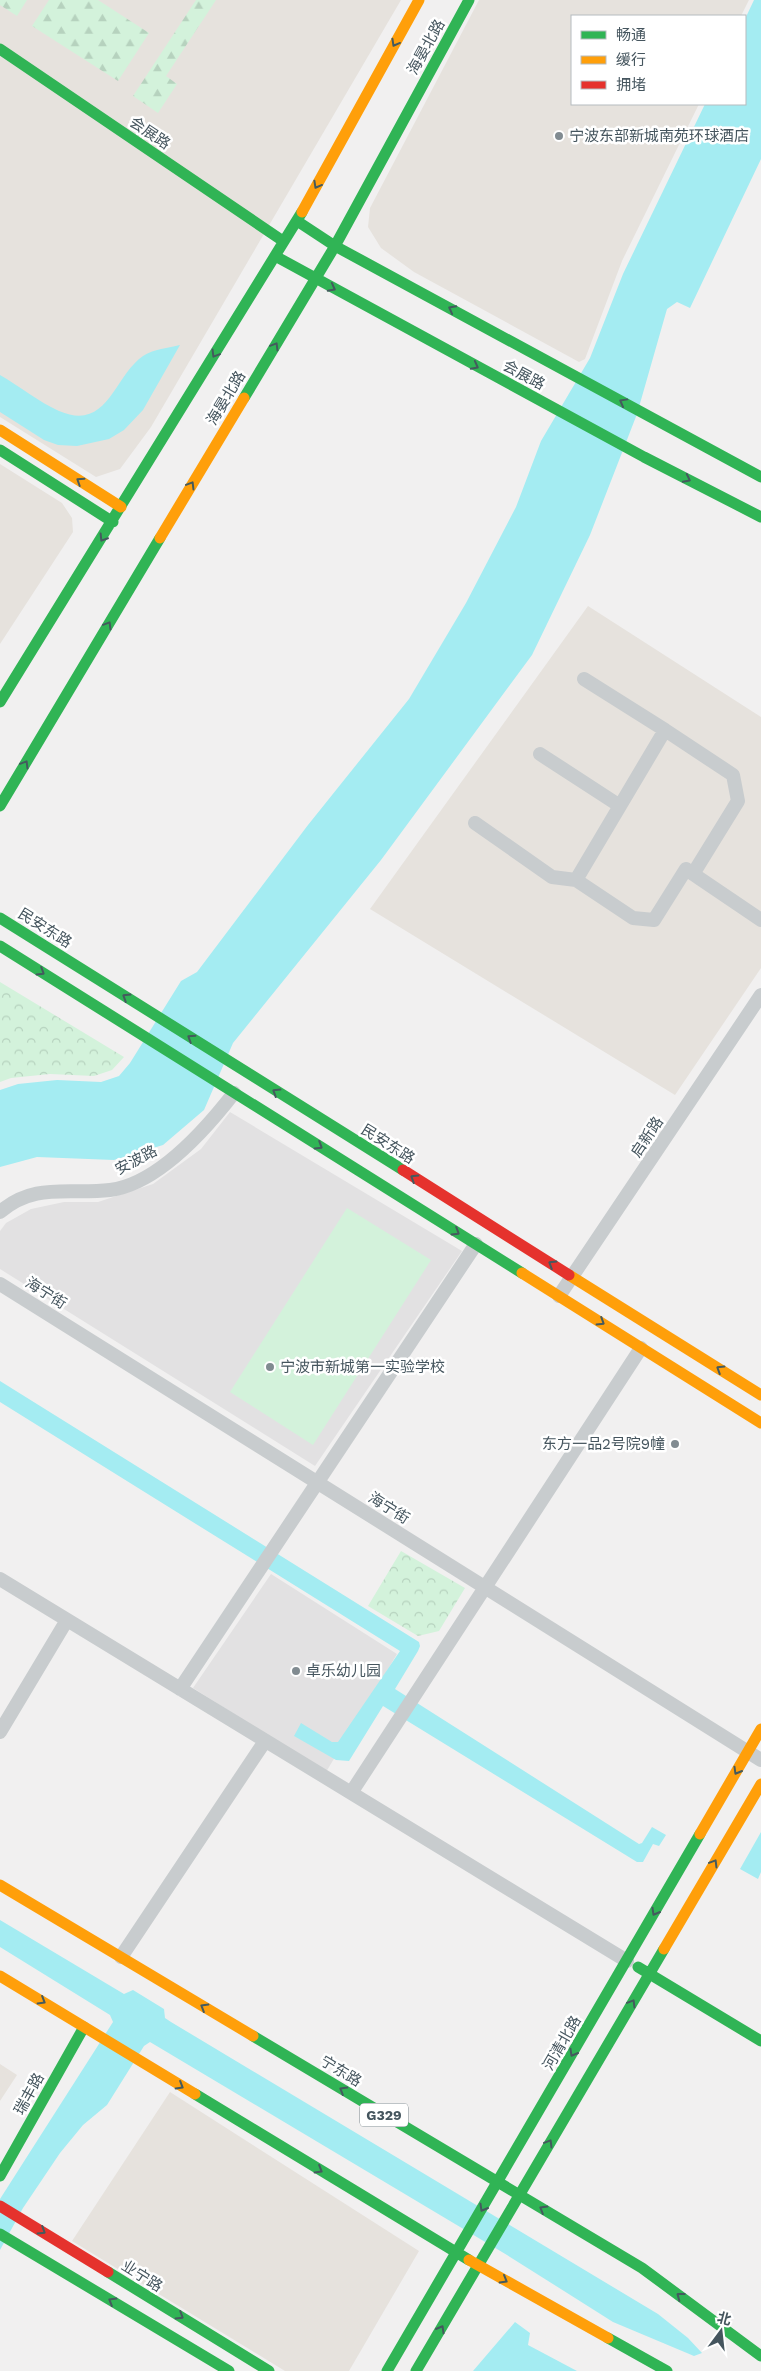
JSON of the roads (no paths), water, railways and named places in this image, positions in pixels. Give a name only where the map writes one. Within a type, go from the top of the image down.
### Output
[{"type":"main road","name":"海晏北路","points":[[0,702],[297,221],[419,0]]},
{"type":"main road","name":"海晏北路","points":[[0,806],[335,246],[469,0]]},
{"type":"main road","name":"会展路","points":[[0,50],[283,241]]},
{"type":"main road","name":"会展路","points":[[297,221],[335,246],[761,477]]},
{"type":"main road","name":"会展路","points":[[275,256],[644,457],[761,517]]},
{"type":"main road","points":[[0,430],[121,507]]},
{"type":"main road","points":[[0,450],[112,522]]},
{"type":"main road","name":"民安东路","points":[[0,918],[761,1395]]},
{"type":"main road","points":[[0,946],[761,1423]]},
{"type":"main road","name":"河清北路","points":[[387,2371],[761,1729]]},
{"type":"main road","points":[[416,2371],[761,1784]]},
{"type":"main road","name":"宁东路","points":[[0,1884],[642,2268],[761,2356]]},
{"type":"main road","points":[[627,1961],[761,2041]]},
{"type":"main road","points":[[0,1976],[477,2265],[667,2371]]},
{"type":"main road","name":"瑞丰路","points":[[0,2176],[84,2027]]},
{"type":"main road","name":"业宁路","points":[[0,2206],[269,2371]]},
{"type":"main road","points":[[0,2234],[229,2371]]},
{"type":"street","points":[[584,679],[733,775],[738,801],[692,874]]},
{"type":"street","points":[[576,880],[665,730]]},
{"type":"street","points":[[540,754],[620,806]]},
{"type":"street","points":[[475,823],[552,877],[576,880],[633,918],[654,920],[686,869],[761,920]]},
{"type":"street","name":"启新路","points":[[559,1296],[761,995]]},
{"type":"street","name":"安波路","points":[[0,1212],[26,1196],[42,1192],[109,1190],[124,1187],[167,1163],[191,1143],[210,1124],[234,1093]]},
{"type":"street","points":[[180,1689],[476,1244]]},
{"type":"street","name":"海宁街","points":[[0,1284],[761,1760]]},
{"type":"street","points":[[351,1793],[641,1348]]},
{"type":"street","points":[[0,1579],[627,1961]]},
{"type":"street","points":[[0,1732],[67,1620]]},
{"type":"street","points":[[121,1957],[265,1741]]},
{"type":"water","points":[[754,0],[761,0],[761,159],[690,308],[677,302],[667,309],[637,414],[590,535],[532,655],[381,860],[233,1043],[204,1110],[163,1145],[114,1160],[37,1157],[0,1167],[0,1090],[18,1084],[57,1080],[101,1082],[119,1076],[130,1063],[181,981],[197,972],[308,825],[409,699],[466,603],[516,507],[541,441],[590,358],[623,274],[705,105],[746,105],[746,17]]},
{"type":"water","points":[[180,345],[143,410],[124,430],[109,439],[77,446],[58,445],[44,440],[0,412],[0,375],[59,411],[75,416],[89,414],[108,399],[124,376],[143,356],[156,350]]},
{"type":"water","points":[[0,1381],[419,1642],[418,1651],[395,1689],[639,1844],[642,1843],[652,1827],[666,1835],[659,1846],[653,1844],[643,1862],[637,1862],[383,1706],[349,1761],[336,1760],[294,1736],[301,1723],[332,1742],[338,1742],[400,1651],[0,1402]]},
{"type":"water","points":[[761,1832],[761,1872],[758,1879],[740,1869]]},
{"type":"water","points":[[0,1920],[124,1994],[133,1990],[164,2009],[165,2018],[171,2022],[658,2314],[688,2338],[702,2353],[694,2356],[613,2322],[507,2255],[150,2042],[144,2046],[107,2105],[83,2125],[60,2153],[23,2208],[0,2250],[0,2199],[113,2022],[110,2015],[0,1947]]},
{"type":"water","points":[[515,2322],[530,2333],[528,2345],[577,2371],[473,2371]]},
{"type":"place","name":"宁波东部新城南苑环球酒店","points":[[559,136]]},
{"type":"place","name":"宁波市新城第一实验学校","points":[[270,1367]]},
{"type":"place","name":"东方一品2号院9幢","points":[[675,1444]]},
{"type":"place","name":"卓乐幼儿园","points":[[296,1671]]}]
